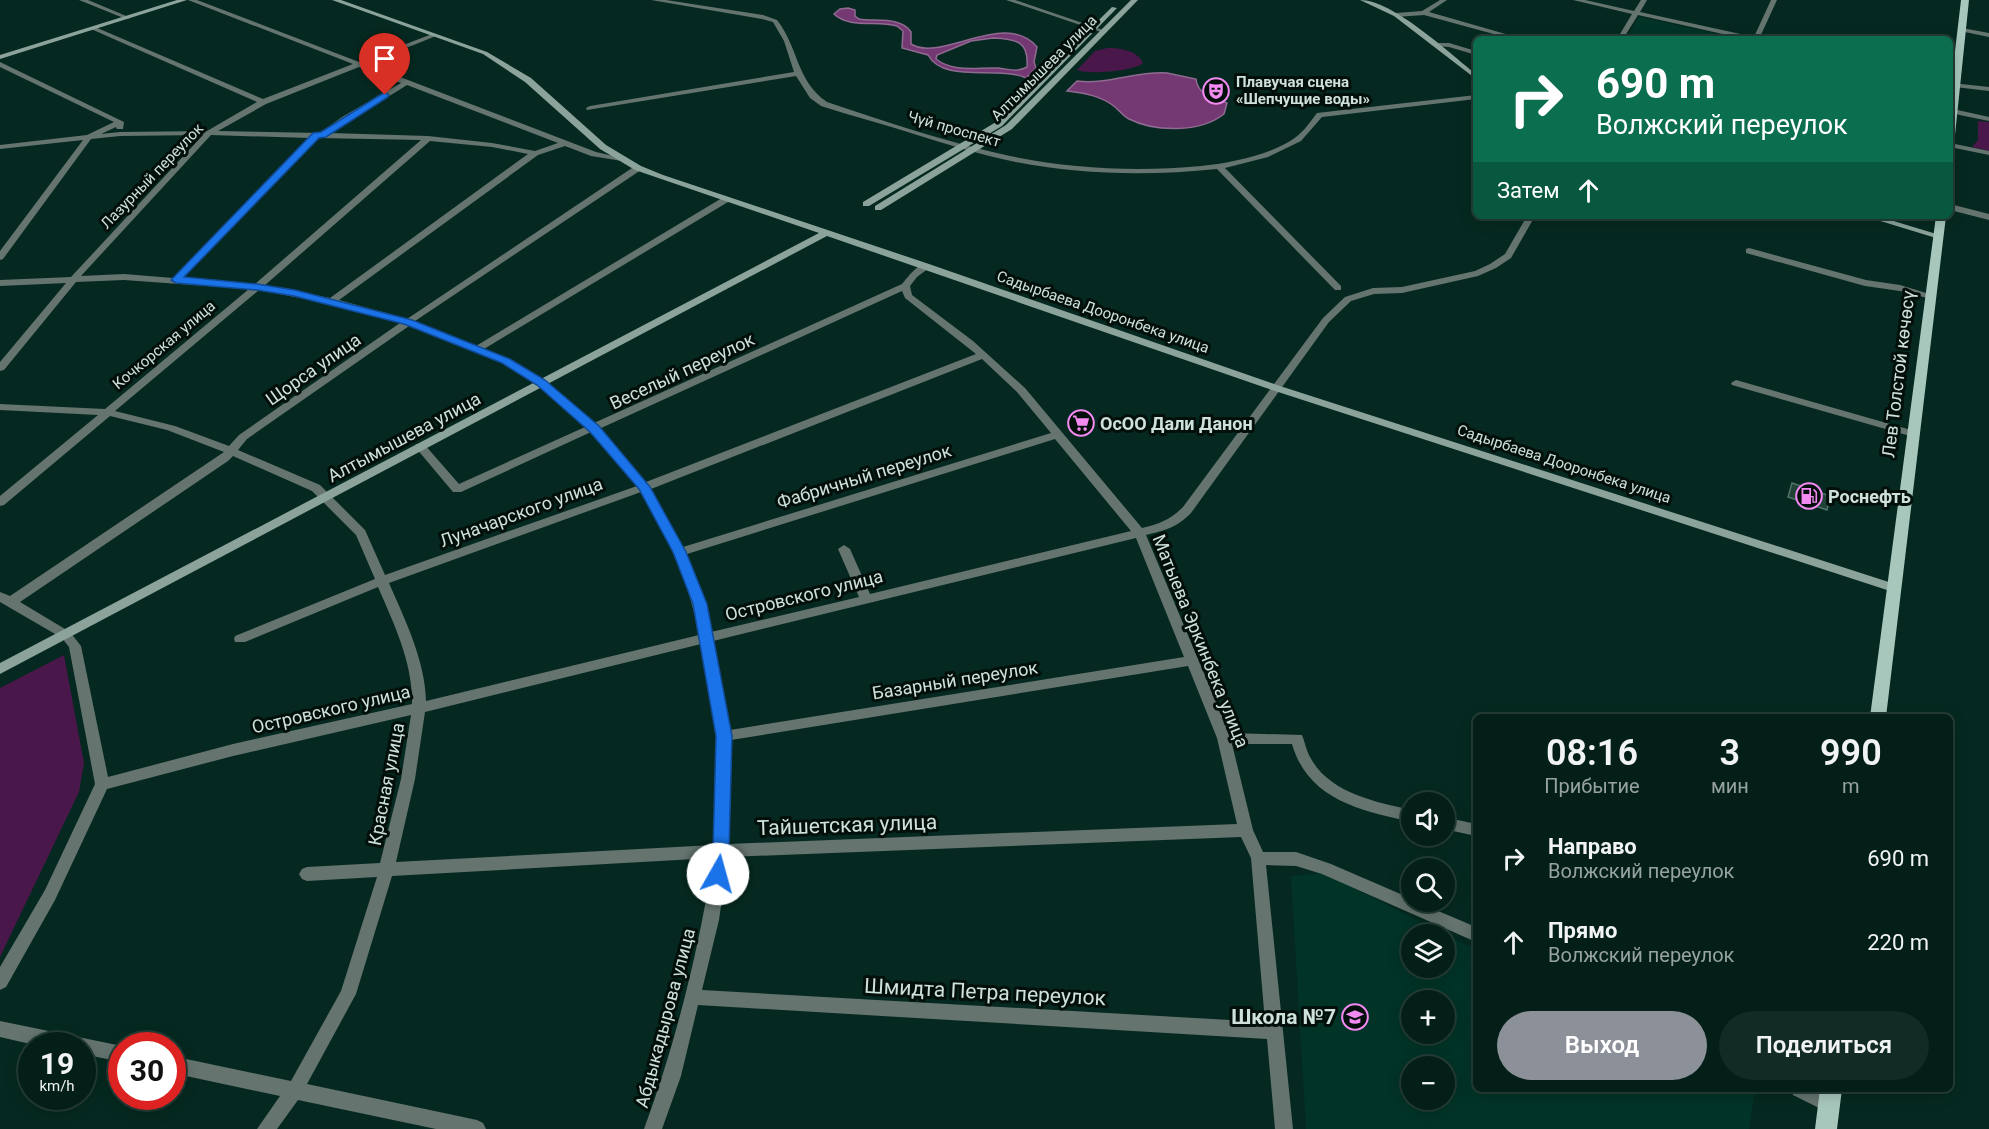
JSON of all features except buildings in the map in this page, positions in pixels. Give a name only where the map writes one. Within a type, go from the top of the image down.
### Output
[{"type":"main road","points":[[0,57],[184,0]]},
{"type":"main road","name":"Садырбаева Дооронбека улица","points":[[335,0],[485,53],[515,70],[580,129],[638,168],[724,200],[927,266],[1276,388],[1894,588]]},
{"type":"main road","name":"Алтымышева улица","points":[[866,204],[999,124],[1092,29],[1124,0]]},
{"type":"main road","name":"Алтымышева улица","points":[[878,208],[1010,127],[1135,0]]},
{"type":"main road","points":[[1363,0],[1396,15],[1473,75]]},
{"type":"main road","points":[[1953,111],[1954,82],[1965,0]]},
{"type":"main road","points":[[1879,219],[1939,236]]},
{"type":"main road","name":"Лев Толстой көчөсү","points":[[1878,714],[1941,219]]},
{"type":"main road","name":"Алтымышева улица","points":[[0,669],[824,234]]},
{"type":"main road","points":[[1826,1129],[1830,1096]]},
{"type":"street","points":[[82,0],[128,18]]},
{"type":"street","points":[[191,0],[356,65],[594,154],[622,159]]},
{"type":"street","name":"Чүй проспект","points":[[654,0],[770,18],[778,24],[807,91],[824,104],[1016,160],[1095,169],[1167,170],[1220,166],[1264,156],[1293,144],[1311,130],[1320,116],[1473,97]]},
{"type":"street","points":[[1009,0],[1103,31]]},
{"type":"street","points":[[1424,13],[1444,0]]},
{"type":"street","points":[[1576,0],[1741,36]]},
{"type":"street","points":[[1622,36],[1644,0]]},
{"type":"street","points":[[1756,36],[1774,0]]},
{"type":"street","points":[[1396,15],[1424,13],[1510,36]]},
{"type":"street","points":[[93,28],[263,102]]},
{"type":"street","points":[[1962,30],[1989,35]]},
{"type":"street","name":"Лазурный переулок","points":[[0,368],[74,279],[209,133],[263,102],[434,35]]},
{"type":"street","points":[[1436,45],[1449,45],[1473,52]]},
{"type":"street","points":[[0,64],[120,122]]},
{"type":"street","points":[[590,108],[799,73]]},
{"type":"street","points":[[1954,82],[1989,89]]},
{"type":"street","points":[[176,280],[319,135],[405,83]]},
{"type":"street","points":[[1953,111],[1989,119]]},
{"type":"street","points":[[120,122],[120,134]]},
{"type":"street","points":[[0,257],[90,136],[120,122]]},
{"type":"street","points":[[0,147],[90,136],[209,133],[428,138],[492,145],[535,153]]},
{"type":"street","name":"Кочкорская улица","points":[[0,502],[257,287],[428,138]]},
{"type":"street","points":[[332,301],[535,153],[565,143]]},
{"type":"street","points":[[1953,146],[1989,153]]},
{"type":"street","points":[[1220,166],[1338,288]]},
{"type":"street","name":"Щорса улица","points":[[5,599],[225,459],[243,437],[408,322],[638,168]]},
{"type":"street","points":[[477,349],[724,200]]},
{"type":"street","points":[[1953,208],[1989,217]]},
{"type":"street","name":"Островского улица","points":[[102,784],[233,750],[418,708],[1164,528],[1176,521],[1187,510],[1326,320],[1348,299],[1373,291],[1402,290],[1478,273],[1508,256],[1529,219]]},
{"type":"street","points":[[1749,251],[1865,283],[1900,288],[1931,296]]},
{"type":"street","points":[[905,286],[914,275],[927,266]]},
{"type":"street","name":"Абдыкадырова улица","points":[[0,283],[74,279],[176,280],[257,287],[332,301],[408,322],[506,361],[541,383],[594,429],[644,487],[680,552],[700,604],[724,736],[721,851],[711,920],[672,1076],[653,1129]]},
{"type":"street","name":"Матыева Эркинбека улица","points":[[905,286],[908,296],[970,343],[1021,390],[1140,534],[1224,738],[1246,830],[1258,858],[1284,1129]]},
{"type":"street","name":"Веселый переулок","points":[[420,446],[457,489],[594,429],[905,286]]},
{"type":"street","name":"Луначарского улица","points":[[240,639],[383,580],[644,487],[983,355]]},
{"type":"street","points":[[1736,383],[1914,434]]},
{"type":"street","name":"Красная улица","points":[[0,407],[107,412],[171,428],[316,488],[361,533],[406,636],[419,690],[418,708],[408,779],[386,871],[348,994],[296,1089],[266,1129]]},
{"type":"street","name":"Фабричный переулок","points":[[680,552],[1059,434]]},
{"type":"street","points":[[844,549],[866,599]]},
{"type":"street","points":[[0,982],[50,895],[102,784],[75,646],[66,635],[5,599]]},
{"type":"street","name":"Базарный переулок","points":[[724,736],[1193,660]]},
{"type":"street","points":[[1224,738],[1297,739],[1299,752],[1306,768],[1326,786],[1350,799],[1379,810],[1401,814]]},
{"type":"street","points":[[1455,825],[1473,829]]},
{"type":"street","name":"Тайшетская улица","points":[[307,874],[721,851],[1246,830]]},
{"type":"street","points":[[1258,858],[1296,859],[1326,869],[1473,934]]},
{"type":"street","name":"Шмидта Петра переулок","points":[[693,997],[1274,1031]]},
{"type":"street","points":[[0,1029],[18,1033]]},
{"type":"street","points":[[186,1067],[477,1129]]},
{"type":"street","points":[[1812,1092],[1830,1096]]},
{"type":"shaded area","points":[[840,9],[855,10],[855,16],[859,19],[901,24],[911,32],[911,44],[924,48],[939,47],[991,34],[1008,33],[1024,37],[1037,47],[1034,62],[1036,68],[1026,78],[1014,74],[958,72],[946,69],[936,64],[928,55],[902,48],[903,31],[897,26],[856,23],[840,19],[834,14]],"holes":[[[1001,38],[1019,43],[1023,47],[1026,52],[1027,67],[1016,70],[958,68],[936,59],[937,55],[971,41]]]},
{"type":"shaded area","points":[[1639,17],[1727,36],[1628,36]]},
{"type":"shaded area","points":[[1107,48],[1123,49],[1137,55],[1143,63],[1131,68],[1112,71],[1077,70],[1095,51]]},
{"type":"shaded area","points":[[1167,73],[1196,79],[1199,89],[1212,98],[1227,103],[1224,114],[1203,125],[1164,128],[1129,119],[1110,103],[1099,98],[1067,91],[1077,81],[1088,82]]},
{"type":"shaded area","points":[[1978,121],[1989,122],[1989,151],[1972,147],[1978,140]]},
{"type":"shaded area","points":[[64,655],[84,763],[79,792],[0,957],[0,688]]},
{"type":"shaded area","name":"Школа №7","points":[[1324,873],[1425,924],[1401,924],[1401,978],[1455,978],[1455,939],[1473,948],[1473,1092],[1755,1092],[1749,1129],[1306,1129],[1291,876]]},
{"type":"place","name":"Плавучая сцена «Шепчущие воды»","points":[[1216,91]]},
{"type":"place","name":"ОсОО Дали Данон","points":[[1081,423]]},
{"type":"place","name":"Роснефть","points":[[1809,496]]},
{"type":"place","name":"Школа №7","points":[[1355,1017]]},
{"type":"route","points":[[385,95],[345,118],[322,135],[316,135],[176,280],[257,287],[295,293],[408,322],[506,361],[541,383],[594,429],[644,487],[680,552],[700,604],[724,736],[721,851],[718,874]]}]
